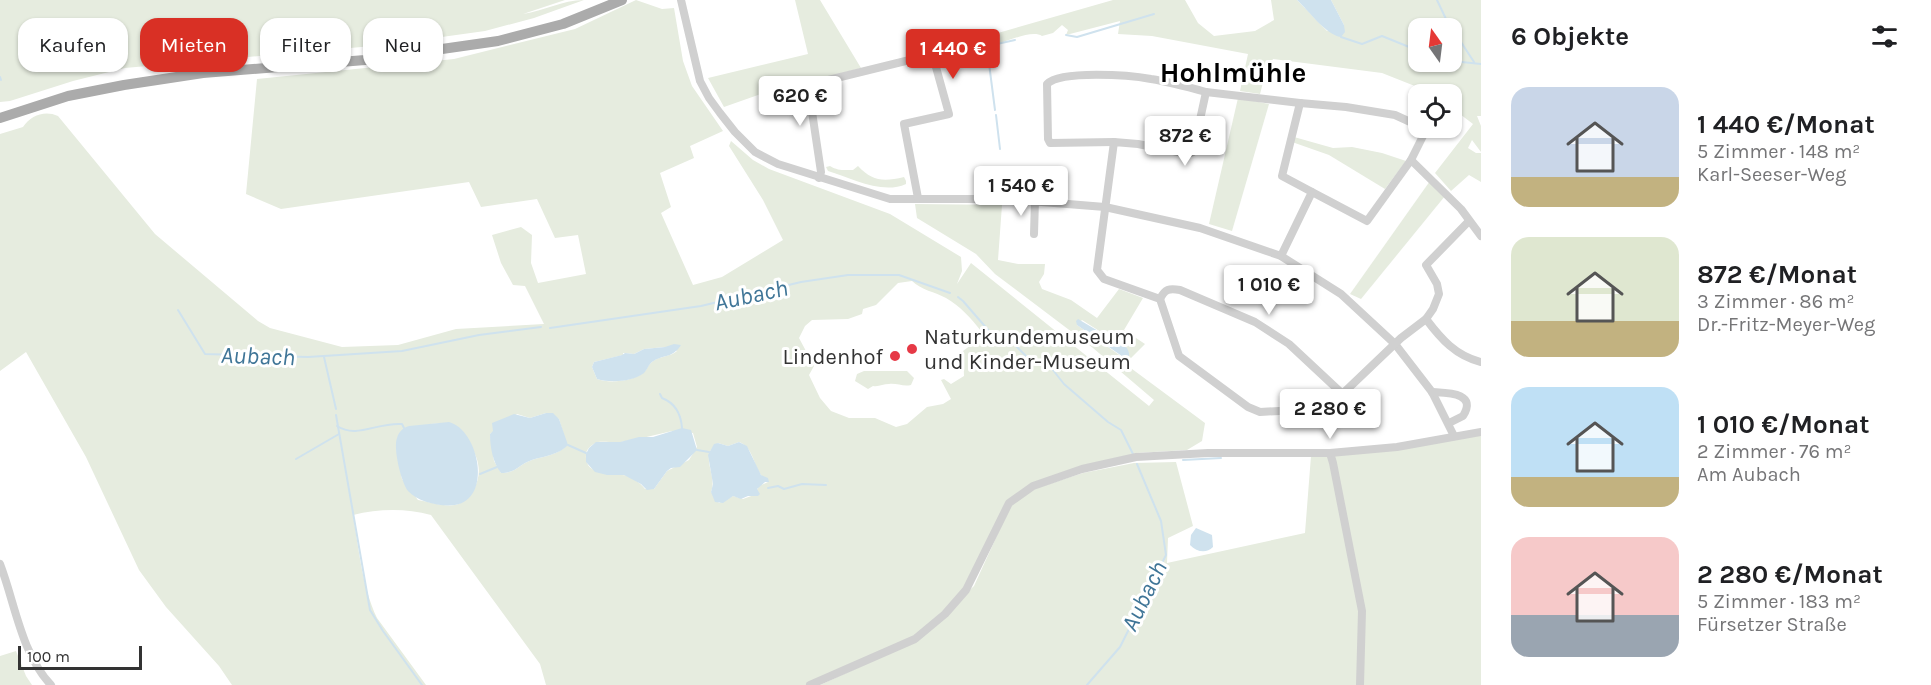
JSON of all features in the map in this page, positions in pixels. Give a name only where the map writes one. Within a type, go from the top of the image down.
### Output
[{"type":"main road","points":[[0,117],[68,96],[203,73],[365,60],[498,41],[563,24],[622,0]]},
{"type":"street","points":[[681,0],[700,81],[709,98],[735,132],[755,152],[778,164],[890,199],[1035,200],[1105,207],[1200,228],[1281,256],[1341,294],[1395,344],[1432,392],[1454,436]]},
{"type":"street","points":[[819,178],[821,172],[808,85],[930,55],[934,60],[949,114],[904,124],[918,198]]},
{"type":"street","points":[[1206,92],[1193,152],[1188,154],[1138,144],[1050,142],[1048,139],[1047,84],[1053,78],[1085,75],[1121,75],[1152,79],[1206,92],[1395,114],[1408,120]]},
{"type":"street","points":[[1300,104],[1282,176],[1367,220],[1411,160],[1423,138]]},
{"type":"street","points":[[1114,142],[1097,270],[1104,279],[1160,299]]},
{"type":"street","points":[[1411,160],[1446,193],[1481,236]]},
{"type":"street","points":[[1281,256],[1312,192]]},
{"type":"street","points":[[1034,234],[1035,200]]},
{"type":"street","points":[[1364,414],[1342,393],[1289,344],[1255,322],[1180,290],[1171,288],[1164,291],[1160,299],[1179,357],[1248,407],[1260,412],[1326,407],[1342,393],[1395,344],[1426,319],[1439,294],[1437,284],[1426,265],[1469,221]]},
{"type":"street","points":[[1426,319],[1439,336],[1456,352],[1481,362]]},
{"type":"street","points":[[1432,392],[1456,393],[1466,402],[1467,407],[1463,416],[1449,423]]},
{"type":"street","points":[[810,685],[915,639],[945,614],[966,590],[1009,502],[1033,486],[1082,469],[1136,457],[1230,453],[1330,453],[1397,447],[1481,432]]},
{"type":"street","points":[[1330,453],[1362,611],[1360,685]]},
{"type":"street","points":[[0,564],[33,659],[51,685]]},
{"type":"shaded area","points":[[0,0],[565,0],[523,14],[584,0],[534,18],[485,31],[443,37],[443,18],[363,18],[363,47],[351,48],[351,18],[260,18],[260,56],[248,57],[248,18],[140,18],[140,67],[128,68],[128,18],[18,18],[18,72],[109,72],[0,102]]},
{"type":"shaded area","points":[[636,0],[662,9],[674,8],[683,61],[692,86],[723,131],[690,146],[694,158],[660,173],[671,207],[661,213],[693,285],[722,277],[783,240],[763,200],[729,146],[731,141],[753,160],[769,169],[890,214],[961,257],[962,271],[957,284],[971,263],[1149,406],[1154,400],[1093,348],[995,274],[976,254],[917,218],[915,204],[1002,205],[998,260],[1018,264],[1045,264],[1044,274],[1039,282],[1042,289],[1071,300],[1097,318],[1119,289],[1143,298],[1124,330],[1145,344],[1130,359],[1128,366],[1205,423],[1202,441],[1187,450],[1136,453],[1033,486],[1009,503],[966,590],[915,639],[810,685],[546,685],[540,664],[431,515],[392,510],[353,515],[362,568],[377,618],[426,685],[232,685],[219,666],[166,607],[139,570],[86,457],[26,352],[0,371],[0,134],[23,127],[30,119],[39,115],[48,113],[58,116],[155,234],[258,321],[270,328],[342,347],[398,345],[456,329],[544,324],[525,286],[513,285],[501,263],[492,235],[521,227],[532,235],[531,263],[538,283],[586,274],[578,235],[555,238],[537,199],[481,207],[469,182],[281,209],[246,194],[257,79],[326,72],[351,72],[351,69],[363,68],[363,72],[443,72],[443,60],[575,29]],"holes":[[[912,281],[951,301],[981,331],[980,344],[971,345],[963,351],[964,376],[951,384],[944,379],[941,380],[951,399],[943,404],[927,407],[907,424],[896,427],[875,418],[849,418],[831,411],[820,398],[809,375],[814,366],[799,338],[805,326],[812,320],[848,319],[862,314],[863,309],[876,305],[898,283]],[[1082,320],[1126,348],[1130,359],[1125,359],[1077,325]],[[665,347],[677,351],[655,360],[643,373],[633,378],[614,381],[597,379],[592,367],[594,362],[623,355],[623,353],[634,354],[644,349]],[[546,413],[559,419],[567,445],[556,453],[528,462],[511,472],[501,473],[494,461],[490,434],[517,414],[530,418]],[[449,423],[470,445],[478,462],[479,471],[473,491],[466,499],[455,505],[418,500],[402,479],[396,447],[430,424]],[[672,431],[693,433],[697,447],[689,460],[667,471],[654,489],[645,489],[641,484],[625,475],[605,474],[593,470],[586,462],[587,451],[598,442],[621,442]],[[739,442],[744,444],[758,471],[768,482],[759,486],[754,495],[743,499],[733,496],[719,503],[711,492],[709,454],[718,443],[728,446]]]},
{"type":"shaded area","points":[[795,0],[820,0],[861,68],[758,95],[724,107],[708,78],[808,54]]},
{"type":"shaded area","points":[[1113,0],[1185,0],[1198,23],[1214,36],[1255,31],[1274,20],[1271,0],[1297,0],[1327,31],[1344,25],[1331,0],[1481,0],[1481,116],[1477,116],[1481,126],[1481,152],[1472,140],[1468,148],[1481,153],[1481,182],[1469,175],[1451,191],[1435,173],[1473,124],[1462,116],[1462,84],[1410,84],[1382,73],[1273,59],[1265,75],[1260,94],[1240,91],[1248,54],[1152,36],[1118,34],[1120,21],[1066,35],[1068,30],[1062,25],[1053,33],[1042,36],[1025,35],[991,45],[991,35]]},
{"type":"shaded area","points":[[1238,98],[1269,104],[1232,231],[1209,224]]},
{"type":"shaded area","points":[[1294,137],[1333,148],[1352,147],[1382,153],[1406,161],[1385,189],[1329,155],[1292,142]]},
{"type":"shaded area","points":[[858,166],[868,175],[878,179],[890,180],[904,177],[906,184],[897,187],[877,187],[828,171],[826,167],[853,170]]},
{"type":"shaded area","points":[[1430,181],[1445,196],[1361,299],[1350,294]]},
{"type":"shaded area","points":[[864,371],[907,371],[914,378],[911,385],[887,384],[868,389],[855,381],[857,374]]},
{"type":"shaded area","points":[[1481,435],[1481,685],[820,685],[917,641],[974,586],[1011,505],[1034,489],[1083,473],[1134,463],[1176,462],[1193,526],[1168,538],[1167,563],[1305,533],[1311,456]]},
{"type":"shaded area","points":[[16,651],[32,685],[0,685],[0,656]]},
{"type":"water","points":[[1297,0],[1331,0],[1344,25],[1345,32],[1341,37],[1329,32]]},
{"type":"water","points":[[1078,319],[1127,348],[1129,361],[1077,325]]},
{"type":"water","points":[[681,345],[671,354],[652,362],[644,373],[627,380],[597,379],[592,367],[594,362],[625,353],[634,354],[644,349]]},
{"type":"water","points":[[553,413],[559,419],[568,445],[556,453],[528,462],[511,472],[501,473],[491,449],[492,423],[514,414],[530,418]]},
{"type":"water","points":[[449,422],[459,428],[468,438],[478,464],[478,478],[474,491],[467,500],[455,505],[443,505],[423,501],[408,491],[398,465],[396,443],[399,433],[409,426]]},
{"type":"water","points":[[682,428],[691,430],[697,450],[680,467],[667,471],[654,489],[647,490],[624,475],[595,472],[586,462],[589,448],[596,442],[620,442],[639,437],[653,437]]},
{"type":"water","points":[[739,442],[747,446],[761,475],[768,478],[769,482],[765,482],[757,489],[760,494],[758,496],[741,499],[733,496],[723,503],[715,502],[711,492],[713,484],[708,455],[714,444],[728,446]]},
{"type":"water","points":[[1196,528],[1212,535],[1213,547],[1207,551],[1201,551],[1190,545],[1191,535]]},
{"type":"waterway","points":[[1437,0],[1446,19],[1474,62]]},
{"type":"waterway","points":[[1066,35],[1077,37],[1154,14]]},
{"type":"waterway","points":[[1341,37],[1362,44],[1382,36],[1408,47]]},
{"type":"waterway","points":[[997,44],[1015,40]]},
{"type":"waterway","points":[[990,46],[987,48],[995,110]]},
{"type":"waterway","points":[[1462,62],[1481,64]]},
{"type":"waterway","points":[[996,115],[1000,149]]},
{"type":"waterway","name":"Aubach","points":[[550,328],[701,306],[801,282],[848,275],[899,275],[950,293]]},
{"type":"waterway","name":"Aubach","points":[[958,297],[989,331],[1012,342],[1026,356],[1049,365],[1064,384],[1108,422],[1121,430],[1133,454]]},
{"type":"waterway","name":"Aubach","points":[[178,310],[205,354],[308,357],[402,351],[479,335],[541,327]]},
{"type":"waterway","points":[[324,357],[336,409]]},
{"type":"waterway","points":[[660,394],[676,410],[682,428]]},
{"type":"waterway","points":[[336,415],[370,610],[422,685]]},
{"type":"waterway","points":[[337,426],[352,431],[393,424],[402,424],[404,428]]},
{"type":"waterway","points":[[296,459],[339,434]]},
{"type":"waterway","points":[[568,445],[586,453]]},
{"type":"waterway","points":[[697,450],[709,452]]},
{"type":"waterway","points":[[1183,460],[1221,458]]},
{"type":"waterway","name":"Aubach","points":[[1087,685],[1120,647],[1166,555],[1161,521],[1137,464]]},
{"type":"waterway","points":[[480,474],[497,467]]},
{"type":"waterway","points":[[768,488],[778,486],[784,489],[802,484],[826,485]]},
{"type":"place","name":"Naturkundemuseum und Kinder-Museum","points":[[912,349]]},
{"type":"place","name":"Lindenhof","points":[[895,356]]},
{"type":"district","name":"Hohlmühle","points":[[1233,72]]}]
